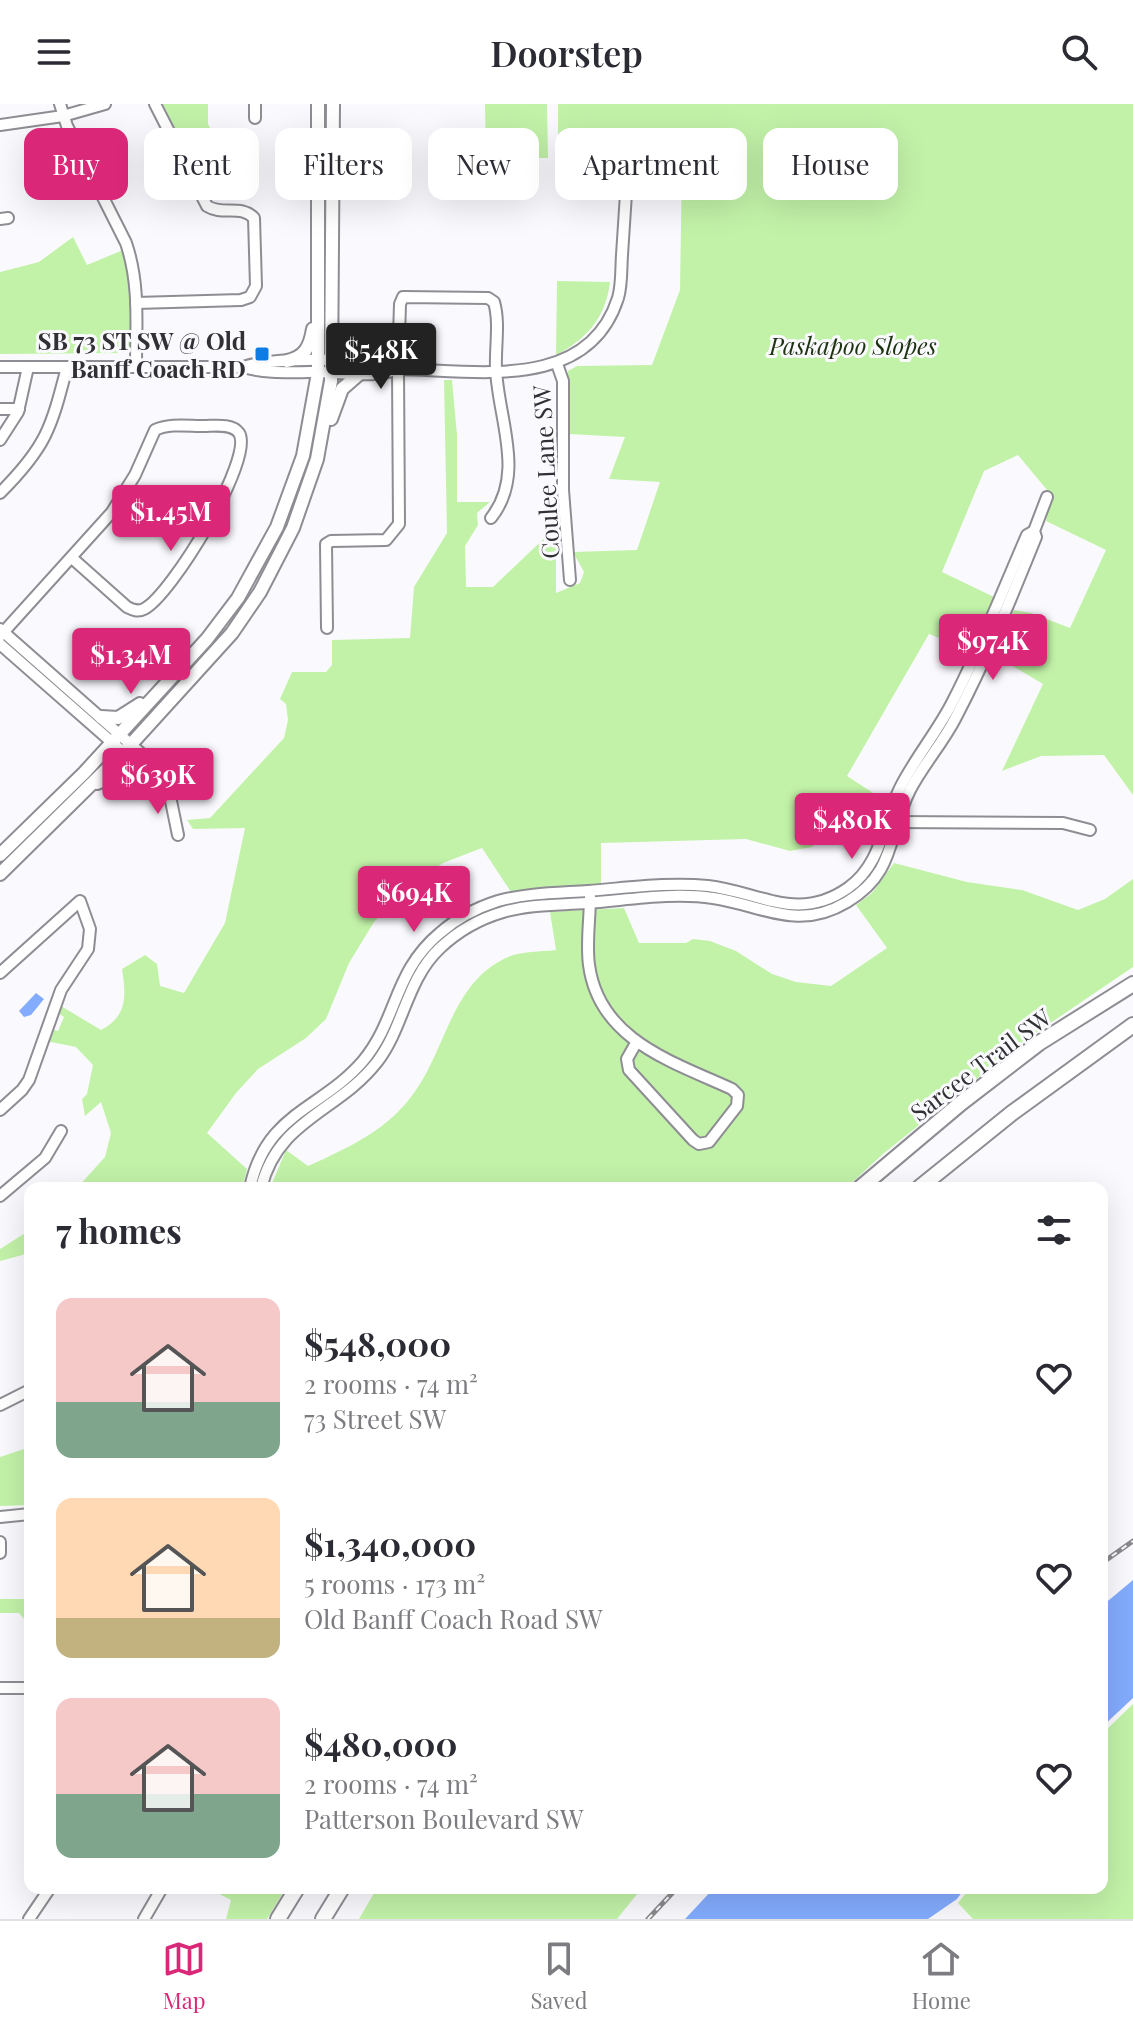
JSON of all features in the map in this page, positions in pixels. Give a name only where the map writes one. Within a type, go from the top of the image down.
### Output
[{"type":"highway","points":[[1051,1035],[1081,1010],[1133,975]]},
{"type":"highway","name":"Sarcee Trail SW","points":[[867,1182],[951,1111],[1051,1035],[1133,984]]},
{"type":"highway","points":[[926,1182],[1012,1113],[1133,1025]]},
{"type":"highway","points":[[278,1919],[293,1894]]},
{"type":"highway","points":[[323,1919],[338,1894]]},
{"type":"main road","points":[[0,855],[41,817],[168,683],[223,619],[265,553],[286,507],[303,456],[325,367],[318,290],[318,104]]},
{"type":"main road","points":[[317,459],[325,367],[333,104]]},
{"type":"main road","points":[[287,361],[302,355],[309,345],[318,290]]},
{"type":"main road","points":[[0,874],[128,748],[232,633],[260,592],[293,528],[342,389],[358,375]]},
{"type":"main road","points":[[101,717],[111,719],[125,715],[168,683]]},
{"type":"main road","points":[[91,786],[128,770],[142,769]]},
{"type":"street","points":[[60,104],[63,116],[126,243],[135,271],[136,367]]},
{"type":"street","points":[[0,125],[63,116],[105,104]]},
{"type":"street","points":[[136,303],[241,300],[250,297],[256,286],[254,218],[246,212],[217,211],[207,206],[155,104]]},
{"type":"street","points":[[255,104],[255,118]]},
{"type":"street","points":[[243,367],[259,362],[287,361],[358,375],[398,369],[528,370],[557,364],[574,355],[607,324],[619,296],[625,200]]},
{"type":"street","points":[[327,628],[326,544],[331,541],[386,540],[399,524],[398,369],[400,304],[403,297],[488,298],[494,302],[496,370],[506,427],[507,486],[502,504],[491,518]]},
{"type":"street","points":[[0,367],[243,367],[260,372],[380,363],[398,369]]},
{"type":"street","name":"Coulee Lane SW","points":[[557,364],[563,381],[563,490],[570,580]]},
{"type":"street","points":[[0,440],[19,409],[28,367]]},
{"type":"street","points":[[0,493],[26,467],[42,445],[67,367]]},
{"type":"street","points":[[0,409],[19,409]]},
{"type":"street","points":[[72,558],[127,607],[138,611],[148,606],[182,567],[211,521],[241,444],[238,431],[229,426],[158,428],[152,434],[121,498],[72,558],[1,632],[101,717],[116,738]]},
{"type":"street","points":[[263,1182],[271,1161],[286,1138],[301,1123],[359,1083],[387,1048],[419,975],[456,928],[481,907],[509,898],[590,897],[669,885],[817,908],[848,902],[872,882],[891,850],[893,822],[944,739],[1036,537],[1034,531],[1047,497]]},
{"type":"street","points":[[0,644],[128,748],[153,764],[163,779],[171,801],[178,835]]},
{"type":"street","points":[[128,748],[142,769],[165,790]]},
{"type":"street","points":[[893,822],[1063,823],[1090,830]]},
{"type":"street","points":[[590,897],[589,958],[593,983],[606,1012],[636,1043],[735,1090],[739,1103],[709,1142],[699,1144],[693,1140],[629,1070],[627,1059],[636,1043]]},
{"type":"street","points":[[0,973],[80,901],[90,929],[88,949],[61,990],[29,1080],[0,1110]]},
{"type":"street","points":[[252,1182],[260,1157],[281,1127],[349,1075],[376,1042],[410,966],[430,941],[456,928]]},
{"type":"street","points":[[376,1042],[387,1048]]},
{"type":"street","points":[[0,1196],[45,1158],[61,1131]]},
{"type":"street","points":[[0,1405],[24,1393]]},
{"type":"street","points":[[0,1517],[24,1515]]},
{"type":"street","points":[[0,1542],[0,1553]]},
{"type":"street","points":[[0,1688],[24,1688]]},
{"type":"street","points":[[29,1919],[46,1894]]},
{"type":"street","points":[[144,1919],[159,1894]]},
{"type":"green space","points":[[163,104],[208,104],[210,128],[175,128]]},
{"type":"green space","points":[[485,104],[547,104],[548,158],[539,158],[539,128],[485,128]]},
{"type":"green space","name":"Paskapoo Slopes","points":[[558,104],[1133,104],[1133,795],[1104,755],[1041,756],[1002,771],[1043,684],[994,655],[1014,610],[1070,628],[1106,550],[1046,521],[1052,496],[1018,455],[984,471],[942,572],[994,597],[969,650],[929,634],[847,776],[881,798],[865,831],[823,832],[812,847],[790,851],[746,839],[601,843],[601,884],[511,892],[482,848],[443,863],[408,886],[374,922],[349,963],[326,1019],[306,1038],[258,1069],[207,1133],[247,1169],[244,1182],[82,1182],[105,1157],[111,1133],[101,1102],[85,1116],[82,1099],[87,1094],[93,1065],[76,1047],[46,1041],[51,1029],[58,1031],[64,1017],[58,1013],[61,1006],[101,1030],[121,1011],[124,988],[122,969],[145,955],[157,964],[160,986],[184,993],[225,923],[245,828],[193,829],[187,820],[210,818],[284,738],[288,720],[286,704],[280,699],[292,672],[326,672],[332,665],[332,640],[410,638],[414,587],[447,533],[444,380],[452,380],[457,435],[457,502],[490,502],[477,513],[478,525],[465,546],[466,587],[493,587],[556,527],[556,593],[580,583],[584,572],[573,552],[637,550],[660,482],[609,479],[625,437],[569,434],[568,371],[577,366],[652,365],[680,290],[681,200],[747,200],[747,128],[558,128]]},
{"type":"green space","points":[[73,237],[87,265],[123,250],[131,278],[131,348],[128,353],[0,354],[0,272],[39,262]]},
{"type":"green space","points":[[557,281],[610,282],[604,306],[593,326],[577,342],[556,355]]},
{"type":"green space","points":[[894,863],[967,882],[1022,890],[1078,910],[1105,899],[1133,879],[1133,967],[1021,1043],[853,1182],[273,1182],[286,1150],[308,1166],[354,1144],[394,1116],[406,1104],[427,1072],[453,1016],[475,982],[490,968],[513,955],[556,950],[550,912],[624,908],[639,943],[686,943],[693,939],[710,941],[736,951],[772,974],[796,982],[831,986],[887,948],[856,905],[872,893]]},
{"type":"green space","points":[[24,1234],[24,1255],[0,1261],[0,1249]]},
{"type":"green space","points":[[24,1449],[24,1505],[0,1506],[0,1457]]},
{"type":"green space","points":[[0,1599],[24,1599],[24,1619],[19,1613],[0,1613]]},
{"type":"green space","points":[[1133,1704],[1133,1919],[973,1919],[958,1903],[965,1894],[1108,1894],[1108,1728]]},
{"type":"green space","points":[[220,1894],[282,1894],[267,1919],[226,1919],[231,1900]]},
{"type":"green space","points":[[374,1894],[637,1894],[617,1919],[359,1919]]},
{"type":"water","points":[[36,993],[44,999],[31,1015],[24,1017],[19,1011]]},
{"type":"water","points":[[1133,1580],[1133,1698],[1108,1721],[1108,1601]]},
{"type":"water","points":[[708,1894],[961,1894],[928,1919],[685,1919]]},
{"type":"railway","points":[[1108,1559],[1133,1541]]},
{"type":"railway","points":[[648,1919],[671,1894]]},
{"type":"place","name":"SB 73 ST SW @ Old Banff Coach RD","points":[[262,354]]}]
